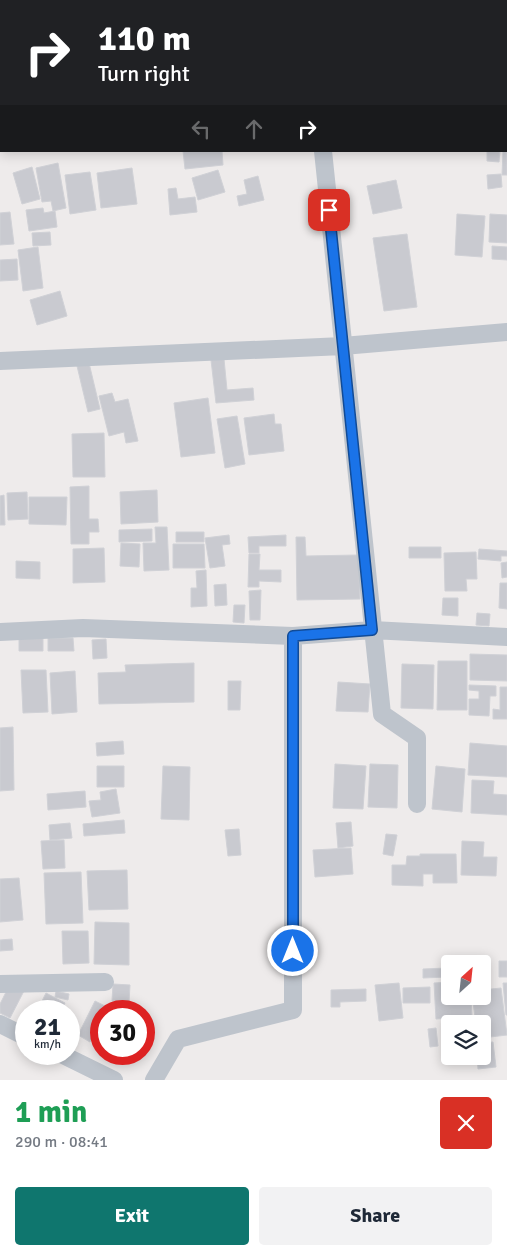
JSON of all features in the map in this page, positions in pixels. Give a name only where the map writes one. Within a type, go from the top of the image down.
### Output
[{"type":"street","points":[[323,152],[382,714],[417,738],[417,804]]},
{"type":"street","points":[[0,361],[343,346],[507,332]]},
{"type":"street","points":[[0,632],[83,628],[293,636],[372,630],[507,637]]},
{"type":"street","points":[[154,1080],[178,1039],[293,1010],[293,636]]},
{"type":"street","points":[[0,984],[105,982]]},
{"type":"street","points":[[0,1024],[15,1032]]},
{"type":"street","points":[[80,1063],[114,1080]]},
{"type":"building","points":[[183,152],[222,152],[223,165],[185,169]]},
{"type":"building","points":[[487,152],[500,152],[499,162],[487,161]]},
{"type":"building","points":[[503,152],[507,152],[507,175],[502,175]]},
{"type":"building","points":[[58,163],[66,208],[53,211],[51,201],[42,202],[36,168]]},
{"type":"building","points":[[32,167],[40,199],[22,204],[13,173]]},
{"type":"building","points":[[132,168],[137,204],[101,208],[97,173]]},
{"type":"building","points":[[218,170],[225,192],[198,200],[192,178]]},
{"type":"building","points":[[90,172],[96,210],[70,214],[65,175]]},
{"type":"building","points":[[501,174],[502,187],[488,189],[487,175]]},
{"type":"building","points":[[258,176],[264,200],[239,206],[237,196],[247,194],[244,180]]},
{"type":"building","points":[[396,180],[402,208],[373,214],[367,186]]},
{"type":"building","points":[[176,188],[178,199],[195,197],[197,212],[170,215],[168,189]]},
{"type":"building","points":[[43,208],[44,213],[55,211],[57,227],[29,231],[26,210]]},
{"type":"building","points":[[10,212],[14,244],[0,245],[0,213]]},
{"type":"building","points":[[457,214],[485,216],[482,257],[455,255]]},
{"type":"building","points":[[490,214],[507,215],[507,243],[489,242]]},
{"type":"building","points":[[50,232],[51,245],[33,246],[32,233]]},
{"type":"building","points":[[407,234],[417,307],[384,311],[373,238]]},
{"type":"building","points":[[492,246],[507,247],[507,260],[492,259]]},
{"type":"building","points":[[38,247],[43,288],[23,291],[18,250]]},
{"type":"building","points":[[17,259],[18,280],[0,281],[0,260]]},
{"type":"building","points":[[60,291],[67,316],[37,325],[30,300]]},
{"type":"building","points":[[224,359],[227,390],[253,388],[254,400],[216,403],[211,360]]},
{"type":"building","points":[[89,363],[100,409],[88,412],[77,366]]},
{"type":"building","points":[[112,393],[115,402],[128,399],[138,441],[126,443],[124,432],[109,436],[99,396]]},
{"type":"building","points":[[208,398],[215,453],[181,457],[174,403]]},
{"type":"building","points":[[274,414],[275,424],[281,424],[284,451],[249,455],[244,418]]},
{"type":"building","points":[[237,416],[245,464],[225,468],[217,419]]},
{"type":"building","points":[[104,433],[105,477],[73,477],[72,434]]},
{"type":"building","points":[[89,486],[89,519],[98,519],[99,532],[89,532],[89,544],[71,544],[70,487]]},
{"type":"building","points":[[157,490],[158,522],[121,524],[120,492]]},
{"type":"building","points":[[27,492],[28,519],[8,520],[7,493]]},
{"type":"building","points":[[4,495],[5,525],[0,525],[0,496]]},
{"type":"building","points":[[29,497],[67,497],[66,525],[29,524]]},
{"type":"building","points":[[155,527],[167,527],[169,570],[144,571],[143,543],[156,543]]},
{"type":"building","points":[[152,529],[152,541],[119,542],[119,530]]},
{"type":"building","points":[[176,532],[204,532],[204,542],[176,542]]},
{"type":"building","points":[[229,535],[230,544],[222,545],[225,566],[210,568],[205,538]]},
{"type":"building","points":[[286,535],[286,546],[259,546],[259,553],[249,553],[248,537]]},
{"type":"building","points":[[296,537],[305,537],[306,556],[358,555],[360,599],[297,600]]},
{"type":"building","points":[[121,543],[140,544],[139,567],[120,566]]},
{"type":"building","points":[[173,544],[204,544],[205,568],[173,568]]},
{"type":"building","points":[[409,547],[441,547],[441,558],[409,558]]},
{"type":"building","points":[[104,548],[105,582],[73,583],[73,549]]},
{"type":"building","points":[[479,549],[507,551],[507,556],[501,556],[501,561],[478,559]]},
{"type":"building","points":[[476,552],[477,579],[466,579],[467,591],[445,591],[444,553]]},
{"type":"building","points":[[249,554],[260,554],[259,570],[281,570],[281,582],[259,581],[259,587],[248,587]]},
{"type":"building","points":[[16,561],[40,562],[40,579],[16,578]]},
{"type":"building","points":[[507,562],[507,577],[502,578],[501,563]]},
{"type":"building","points":[[206,570],[207,606],[191,607],[191,588],[197,588],[196,571]]},
{"type":"building","points":[[500,583],[507,583],[507,609],[499,608]]},
{"type":"building","points":[[226,584],[227,605],[215,606],[214,585]]},
{"type":"building","points":[[261,590],[260,620],[250,620],[249,591]]},
{"type":"building","points":[[443,598],[458,598],[458,616],[442,615]]},
{"type":"building","points":[[234,605],[245,605],[244,623],[233,622]]},
{"type":"building","points":[[477,613],[490,614],[489,626],[476,625]]},
{"type":"building","points":[[19,638],[43,638],[43,651],[19,651]]},
{"type":"building","points":[[48,638],[73,638],[74,651],[48,651]]},
{"type":"building","points":[[106,639],[107,658],[93,659],[92,640]]},
{"type":"building","points":[[470,654],[507,655],[507,681],[470,680]]},
{"type":"building","points":[[438,661],[467,661],[467,710],[437,710]]},
{"type":"building","points":[[194,663],[194,702],[99,704],[98,673],[126,672],[125,665]]},
{"type":"building","points":[[402,664],[434,665],[433,709],[401,708]]},
{"type":"building","points":[[21,670],[46,670],[48,712],[23,713]]},
{"type":"building","points":[[75,671],[77,712],[52,714],[50,673]]},
{"type":"building","points":[[228,681],[241,681],[240,710],[228,710]]},
{"type":"building","points":[[338,682],[370,684],[368,712],[336,711]]},
{"type":"building","points":[[469,685],[496,686],[496,696],[490,696],[489,716],[469,715],[469,699],[479,699],[479,691],[469,690]]},
{"type":"building","points":[[500,687],[507,687],[507,719],[493,719],[493,709],[500,710]]},
{"type":"building","points":[[13,727],[14,790],[0,791],[0,728]]},
{"type":"building","points":[[123,741],[124,754],[97,756],[96,743]]},
{"type":"building","points":[[470,743],[507,746],[507,777],[468,775]]},
{"type":"building","points":[[335,764],[366,766],[363,809],[333,808]]},
{"type":"building","points":[[370,764],[398,765],[397,808],[368,807]]},
{"type":"building","points":[[97,766],[124,766],[124,787],[97,787]]},
{"type":"building","points":[[163,766],[190,767],[189,820],[161,819]]},
{"type":"building","points":[[436,766],[465,769],[462,812],[432,809]]},
{"type":"building","points":[[472,780],[494,781],[493,794],[507,795],[507,815],[471,813]]},
{"type":"building","points":[[116,789],[120,813],[92,817],[89,801],[101,800],[100,792]]},
{"type":"building","points":[[85,791],[86,807],[48,810],[47,794]]},
{"type":"building","points":[[124,820],[125,833],[84,836],[83,824]]},
{"type":"building","points":[[351,822],[353,846],[338,848],[336,823]]},
{"type":"building","points":[[70,823],[72,838],[50,840],[49,825]]},
{"type":"building","points":[[239,829],[241,855],[228,856],[225,830]]},
{"type":"building","points":[[386,834],[397,835],[393,856],[383,854]]},
{"type":"building","points":[[64,840],[65,868],[43,869],[41,841]]},
{"type":"building","points":[[462,841],[484,842],[483,857],[497,857],[496,876],[461,875]]},
{"type":"building","points":[[351,848],[353,874],[315,877],[313,850]]},
{"type":"building","points":[[420,854],[456,854],[457,883],[433,883],[433,874],[423,874],[423,886],[392,885],[392,865],[406,865],[407,856],[420,856]]},
{"type":"building","points":[[127,870],[128,909],[89,910],[87,871]]},
{"type":"building","points":[[81,872],[83,923],[46,924],[44,873]]},
{"type":"building","points":[[19,878],[23,920],[0,922],[0,879]]},
{"type":"building","points":[[95,922],[129,923],[129,965],[94,964]]},
{"type":"building","points":[[62,931],[88,931],[89,963],[63,964]]},
{"type":"building","points":[[12,939],[13,950],[0,951],[0,940]]},
{"type":"building","points":[[499,961],[507,961],[507,977],[499,977]]},
{"type":"building","points":[[441,968],[441,977],[423,978],[423,969]]},
{"type":"building","points":[[399,983],[403,1018],[379,1021],[375,985]]},
{"type":"building","points":[[434,983],[441,983],[441,1005],[471,1005],[472,1015],[441,1015],[441,1019],[436,1019]]},
{"type":"building","points":[[503,983],[507,983],[507,1015],[506,1015]]},
{"type":"building","points":[[113,984],[130,985],[129,1000],[112,1000]]},
{"type":"building","points":[[430,987],[430,1003],[403,1003],[403,988]]},
{"type":"building","points":[[8,988],[25,989],[19,1000],[15,1000],[15,1008],[10,1018],[0,1013],[0,1004]]},
{"type":"building","points":[[501,988],[507,1035],[491,1037],[491,1015],[475,1015],[473,1005],[491,1005],[491,989]]},
{"type":"building","points":[[366,989],[366,1001],[340,1002],[340,1007],[331,1007],[331,990]]},
{"type":"building","points":[[56,991],[69,994],[68,1000],[55,997]]},
{"type":"building","points":[[46,993],[59,1000],[42,1000]]},
{"type":"building","points":[[90,1011],[90,1042],[80,1036],[80,1031]]},
{"type":"building","points":[[436,1028],[438,1046],[430,1047],[428,1029]]},
{"type":"building","points":[[491,1042],[493,1042],[496,1067],[478,1069],[478,1065],[491,1065]]},
{"type":"route","points":[[293,951],[293,636],[372,630],[329,210]]}]
